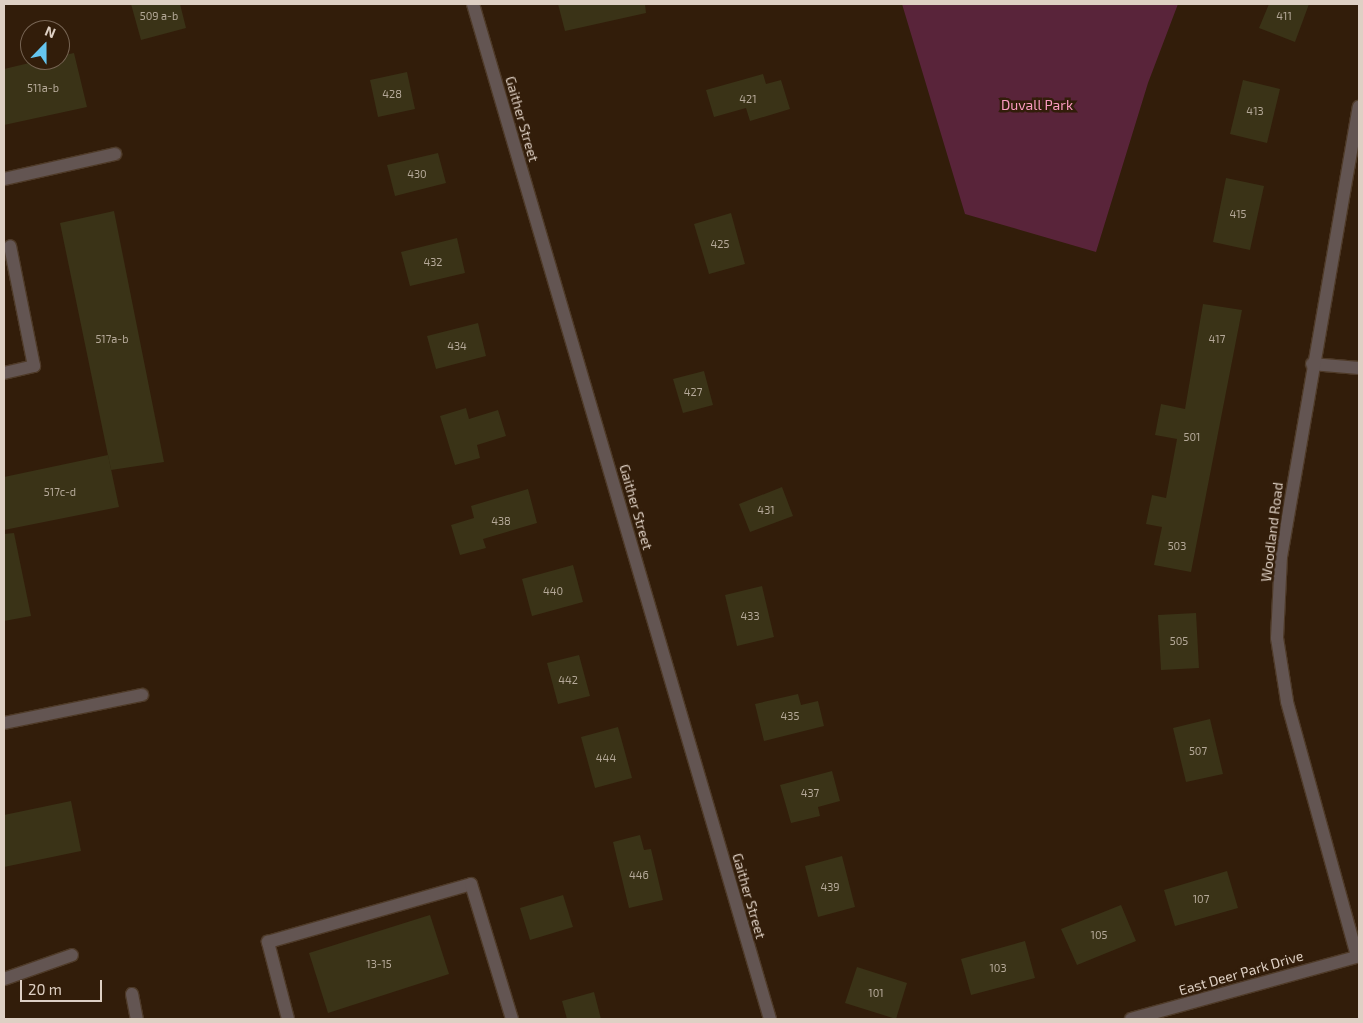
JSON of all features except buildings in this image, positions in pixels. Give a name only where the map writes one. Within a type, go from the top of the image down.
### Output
[{"type":"street","name":"Gaither Street","points":[[473,4],[770,1019]]},
{"type":"street","name":"Woodland Road","points":[[1358,956],[1287,701],[1277,638],[1281,557],[1312,364],[1359,107]]},
{"type":"street","points":[[4,179],[115,154]]},
{"type":"street","points":[[4,373],[34,366],[10,246]]},
{"type":"street","points":[[1312,364],[1359,368]]},
{"type":"street","points":[[4,722],[142,695]]},
{"type":"street","points":[[288,1019],[268,942],[471,884],[510,1013]]},
{"type":"street","points":[[4,979],[72,955]]},
{"type":"street","name":"East Deer Park Drive","points":[[1131,1019],[1358,956]]},
{"type":"street","points":[[132,994],[137,1019]]},
{"type":"green space","name":"Duvall Park","points":[[902,4],[1178,4],[1148,83],[1096,252],[965,214]]}]
